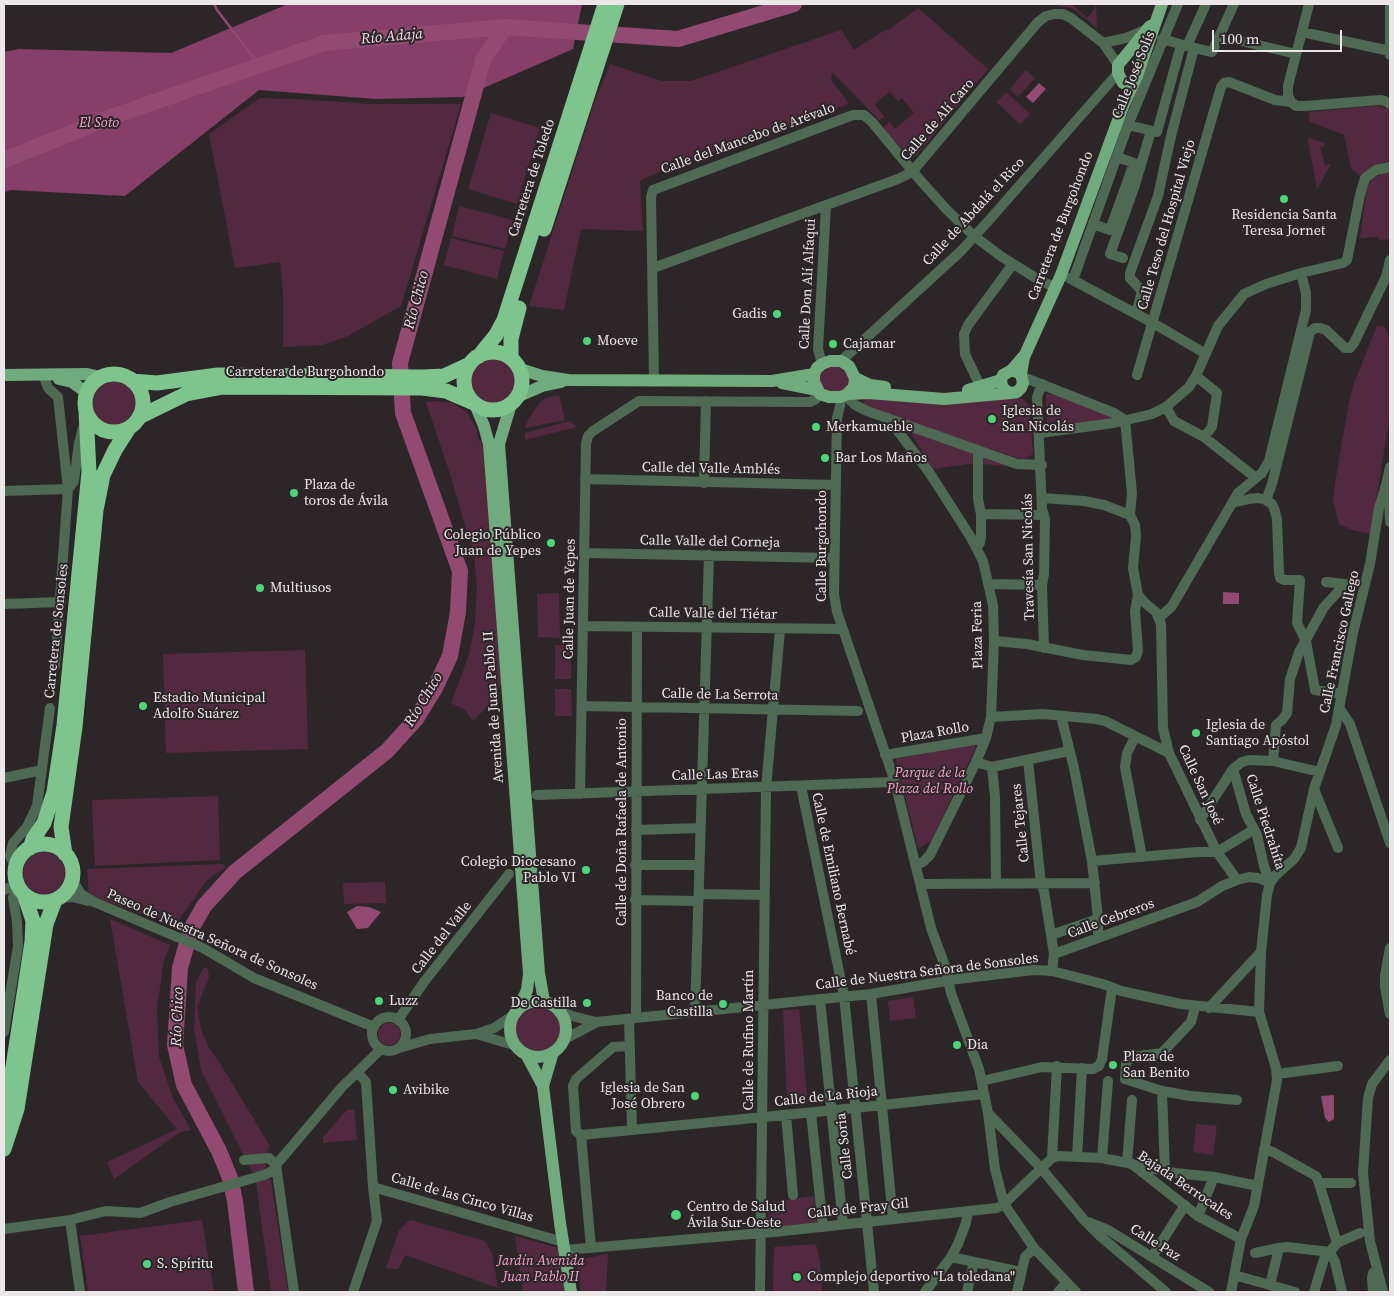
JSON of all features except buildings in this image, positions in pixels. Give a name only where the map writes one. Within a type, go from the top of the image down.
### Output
[{"type":"highway","name":"Carretera de Toledo","points":[[515,400],[522,387],[522,378],[515,364],[514,323],[586,82],[605,4]]},
{"type":"highway","name":"Carretera de Toledo","points":[[474,403],[465,388],[464,380],[474,360],[496,334],[504,320],[586,82],[617,4]]},
{"type":"highway","points":[[474,360],[495,352],[515,364]]},
{"type":"highway","name":"Carretera de Burgohondo","points":[[134,423],[186,394],[223,387],[422,383],[444,376],[474,360]]},
{"type":"highway","points":[[109,374],[118,374],[132,381],[139,389],[142,398],[142,408],[134,423],[120,432],[110,432],[93,424],[86,414],[85,402],[90,386],[101,377],[109,374]]},
{"type":"highway","name":"Carretera de Burgohondo","points":[[132,381],[157,382],[218,375],[381,383]]},
{"type":"highway","name":"Carretera de Burgohondo","points":[[422,383],[474,403]]},
{"type":"highway","points":[[474,403],[483,408],[493,410],[502,409],[515,400]]},
{"type":"highway","name":"Carretera de Sonsoles","points":[[30,848],[33,839],[44,823],[54,792],[64,725],[89,472],[86,414]]},
{"type":"highway","name":"Carretera de Sonsoles","points":[[65,854],[61,827],[75,727],[96,510],[103,475],[115,450],[134,423]]},
{"type":"highway","points":[[4,1114],[7,1106],[32,942],[33,921],[16,889],[16,867],[20,858],[30,848],[39,845],[49,845],[58,848],[65,854],[71,865],[72,878],[68,890],[57,899],[44,902],[34,900],[16,889]]},
{"type":"highway","points":[[4,1149],[17,1109],[46,924],[57,899]]},
{"type":"main road","points":[[1123,76],[1128,53],[1160,9]]},
{"type":"main road","points":[[1123,76],[1143,60],[1160,9]]},
{"type":"main road","points":[[1128,53],[1137,54],[1143,60]]},
{"type":"main road","name":"Carretera de Burgohondo","points":[[1017,381],[1024,357],[1056,288],[1067,278],[1124,104],[1123,76]]},
{"type":"main road","points":[[772,381],[841,361],[849,366],[855,378],[854,387],[833,394]]},
{"type":"main road","points":[[515,364],[542,376],[568,380],[772,381],[833,394],[869,393],[944,399],[1017,381]]},
{"type":"main road","points":[[818,369],[814,382],[833,394]]},
{"type":"main road","points":[[4,375],[87,374],[101,377]]},
{"type":"main road","points":[[38,376],[72,382],[87,393]]},
{"type":"main road","points":[[855,378],[881,387],[934,392],[956,392],[981,388],[1001,380],[1006,390],[1017,381]]},
{"type":"main road","points":[[515,400],[542,386],[568,380]]},
{"type":"main road","name":"Avenida de Juan Pablo II","points":[[515,400],[499,444],[539,973],[544,1002]]},
{"type":"main road","name":"Avenida de Juan Pablo II","points":[[474,403],[489,444],[530,974],[527,990],[516,1012]]},
{"type":"main road","points":[[543,1086],[512,1037],[510,1026],[516,1012],[526,1003],[535,1001],[553,1005],[564,1020],[566,1030],[563,1040],[553,1052],[543,1086],[571,1292]]},
{"type":"main road","points":[[521,1050],[535,1056],[544,1056],[553,1052]]},
{"type":"street","name":"Calle José Solís","points":[[1067,278],[1093,224],[1128,125],[1178,4]]},
{"type":"street","points":[[1123,258],[1110,254],[1187,46],[1206,4]]},
{"type":"street","points":[[1162,39],[1212,52],[1234,4]]},
{"type":"street","points":[[1307,4],[1288,86],[1288,95],[1291,102],[1296,106],[1380,100],[1390,104]]},
{"type":"street","points":[[1390,4],[1390,56]]},
{"type":"street","name":"Calle de Alí Caro","points":[[653,268],[826,206],[912,172],[1038,22],[1046,16],[1062,14],[1071,18],[1103,43],[1123,76]]},
{"type":"street","points":[[1103,43],[1126,38],[1147,29]]},
{"type":"street","points":[[1302,32],[1390,51]]},
{"type":"street","points":[[1233,39],[1296,54]]},
{"type":"street","points":[[1136,314],[1142,291],[1130,278],[1130,273],[1158,196],[1187,46]]},
{"type":"street","name":"Calle de Abdalá el Rico","points":[[841,361],[928,282],[974,236],[1123,76]]},
{"type":"street","name":"Calle Teso del Hospital Viejo","points":[[1137,376],[1221,87],[1224,83],[1229,82],[1275,100],[1291,102]]},
{"type":"street","name":"Calle del Mancebo de Arévalo","points":[[654,380],[651,197],[653,190],[853,115],[864,115],[872,122],[912,172]]},
{"type":"street","points":[[1128,125],[1154,132]]},
{"type":"street","points":[[1093,224],[1110,230],[1134,164],[1117,157]]},
{"type":"street","points":[[1040,433],[1125,420],[1152,414],[1166,407],[1189,387],[1196,376],[1218,326],[1244,294],[1266,284],[1343,263],[1347,260],[1365,178],[1376,170],[1390,167]]},
{"type":"street","points":[[912,172],[974,236],[1013,264],[1056,288]]},
{"type":"street","name":"Calle Don Alí Alfaqui","points":[[818,369],[826,206]]},
{"type":"street","points":[[1266,500],[1272,484],[1310,332],[1314,328],[1326,330],[1345,348],[1350,348],[1386,277],[1390,260]]},
{"type":"street","points":[[981,388],[965,354],[964,334],[968,325],[1013,264]]},
{"type":"street","points":[[1138,595],[1159,618],[1172,606],[1232,503],[1244,486],[1262,473],[1269,461],[1306,310],[1306,292],[1301,273]]},
{"type":"street","points":[[1067,278],[1153,323],[1206,354]]},
{"type":"street","points":[[38,376],[58,397],[68,489],[55,666]]},
{"type":"street","points":[[1196,376],[1217,393],[1212,427],[1204,437]]},
{"type":"street","points":[[1017,381],[1037,397],[1042,384]]},
{"type":"street","points":[[1017,381],[1042,384],[1114,413],[1125,420]]},
{"type":"street","points":[[704,483],[706,401],[810,402],[833,394],[888,418],[978,450],[1024,465],[1042,466]]},
{"type":"street","name":"Calle Burgohondo","points":[[833,394],[837,418],[834,594],[842,629],[885,755]]},
{"type":"street","name":"Travesía San Nicolás","points":[[1037,397],[1044,515],[1044,574],[1042,585],[1044,648]]},
{"type":"street","name":"Calle Juan de Yepes","points":[[580,794],[585,480],[588,436],[639,401],[706,401]]},
{"type":"street","points":[[1166,407],[1174,421],[1204,437],[1256,478]]},
{"type":"street","points":[[68,489],[74,481],[79,443],[86,414]]},
{"type":"street","points":[[888,418],[939,487],[976,547],[989,584]]},
{"type":"street","points":[[994,640],[1027,644],[1083,655],[1132,660],[1136,656],[1138,651],[1135,611],[1138,595],[1133,568],[1136,536],[1130,515],[1132,493],[1125,420]]},
{"type":"street","points":[[976,547],[981,537],[981,514],[978,499],[978,450]]},
{"type":"street","name":"Calle Francisco Gallego","points":[[1270,883],[1294,859],[1301,848],[1314,789],[1332,740],[1340,709],[1354,633],[1370,564],[1380,502],[1388,485],[1390,467]]},
{"type":"street","name":"Calle del Valle Amblés","points":[[585,480],[836,485]]},
{"type":"street","points":[[1388,485],[1390,522]]},
{"type":"street","points":[[4,490],[68,489]]},
{"type":"street","points":[[1042,498],[1084,501],[1104,505],[1130,515]]},
{"type":"street","points":[[1232,503],[1249,498],[1266,500],[1272,504],[1277,520],[1280,578],[1284,580],[1300,580],[1297,623],[1306,641],[1315,690],[1342,694]]},
{"type":"street","points":[[981,514],[1044,515]]},
{"type":"street","name":"Calle Valle del Corneja","points":[[584,553],[834,558]]},
{"type":"street","points":[[695,1012],[708,556]]},
{"type":"street","points":[[1273,761],[1276,725],[1287,713],[1290,679],[1299,652],[1324,607],[1345,584],[1326,582]]},
{"type":"street","name":"Plaza Feria","points":[[986,738],[991,717],[994,640],[993,605],[989,584],[1042,585]]},
{"type":"street","points":[[4,604],[61,602]]},
{"type":"street","name":"Calle San José","points":[[1159,618],[1163,668],[1163,728],[1169,753],[1217,852],[1237,880]]},
{"type":"street","name":"Calle Valle del Tiétar","points":[[583,626],[780,630],[842,629]]},
{"type":"street","name":"Calle de Doña Rafaela de Antonio","points":[[632,1130],[630,1046],[633,1019],[638,627]]},
{"type":"street","name":"Calle de Rufino Martín","points":[[760,1292],[766,788],[780,630]]},
{"type":"street","name":"Calle de La Serrota","points":[[582,706],[858,711]]},
{"type":"street","points":[[16,867],[10,856],[13,843],[27,827],[37,806],[50,708]]},
{"type":"street","points":[[1340,709],[1350,724],[1390,843]]},
{"type":"street","points":[[991,717],[1026,714],[1105,721],[1169,753]]},
{"type":"street","points":[[1061,716],[1092,861],[1098,938]]},
{"type":"street","points":[[1135,737],[1127,754],[1125,767],[1142,857]]},
{"type":"street","name":"Plaza Rollo","points":[[986,738],[885,755],[895,782],[931,928],[982,1081],[996,1169],[1004,1204]]},
{"type":"street","name":"Plaza Rollo","points":[[916,865],[924,862],[930,855],[986,738]]},
{"type":"street","points":[[976,762],[992,767],[1069,751]]},
{"type":"street","name":"Calle Tejares","points":[[1028,760],[1041,884],[1044,891],[1054,954],[1052,972]]},
{"type":"street","points":[[1200,820],[1234,769],[1242,762],[1249,760],[1273,761],[1320,772]]},
{"type":"street","points":[[992,767],[995,797],[996,883]]},
{"type":"street","name":"Calle Piedrahíta","points":[[1234,769],[1246,814],[1259,842],[1270,883]]},
{"type":"street","points":[[4,778],[42,770]]},
{"type":"street","name":"Calle Las Eras","points":[[536,795],[895,782]]},
{"type":"street","name":"Calle de Emiliano Bernabé","points":[[801,786],[844,996]]},
{"type":"street","points":[[1314,789],[1338,848]]},
{"type":"street","points":[[636,830],[700,828]]},
{"type":"street","points":[[1092,861],[1196,852],[1217,852],[1253,830]]},
{"type":"street","points":[[635,865],[699,865]]},
{"type":"street","name":"Calle del Valle","points":[[398,1020],[424,982],[509,874]]},
{"type":"street","points":[[1231,1292],[1241,1239],[1254,1206],[1277,1080],[1277,1074],[1259,1012],[1264,912],[1270,883],[1258,878],[1249,877],[1237,880]]},
{"type":"street","name":"Paseo de Nuestra Señora de Sonsoles","points":[[72,878],[81,894],[94,902]]},
{"type":"street","name":"Calle Cebreros","points":[[1054,954],[1197,902],[1237,880]]},
{"type":"street","points":[[920,884],[1095,883]]},
{"type":"street","points":[[4,1032],[18,946],[13,898],[16,889]]},
{"type":"street","points":[[635,900],[765,895]]},
{"type":"street","name":"Paseo de Nuestra Señora de Sonsoles","points":[[57,899],[73,897],[94,902],[203,948],[254,978],[374,1027]]},
{"type":"street","points":[[1051,935],[1098,919]]},
{"type":"street","points":[[1390,948],[1385,975],[1385,987],[1390,1014]]},
{"type":"street","points":[[1209,1008],[1261,952]]},
{"type":"street","name":"Calle de Nuestra Señora de Sonsoles","points":[[559,1011],[596,1022],[633,1019],[871,994],[948,980],[1034,970],[1052,972],[1195,1007],[1259,1012]]},
{"type":"street","points":[[982,1081],[1042,1067],[1057,1066],[1093,1069],[1099,1066],[1102,1060],[1112,988]]},
{"type":"street","points":[[871,994],[893,1219]]},
{"type":"street","name":"Calle Soria","points":[[844,996],[874,1292]]},
{"type":"street","points":[[820,999],[843,1224]]},
{"type":"street","points":[[1195,1007],[1191,1022],[1187,1028],[1180,1032],[1162,1053],[1129,1059],[1126,1064],[1125,1079],[1162,1091],[1190,1096],[1237,1100]]},
{"type":"street","points":[[398,1048],[404,1041],[406,1032],[402,1023],[389,1017],[380,1020],[374,1027],[374,1041],[381,1048],[390,1051],[430,1039],[476,1034],[494,1028],[516,1012]]},
{"type":"street","name":"Calle de Nuestra Señora de Sonsoles","points":[[563,1040],[596,1022]]},
{"type":"street","points":[[406,1032],[430,1039]]},
{"type":"street","points":[[476,1034],[521,1050]]},
{"type":"street","points":[[591,1248],[581,1135],[576,1131],[574,1082],[612,1048],[630,1046]]},
{"type":"street","points":[[4,1229],[70,1220],[106,1211],[140,1213],[170,1202],[264,1176],[276,1167],[342,1087],[381,1048]]},
{"type":"street","points":[[1383,1292],[1370,1241],[1363,1174],[1368,1098],[1372,1084],[1390,1060]]},
{"type":"street","points":[[1057,1066],[1052,1158],[1004,1204],[1034,1248],[1076,1292]]},
{"type":"street","points":[[1277,1074],[1338,1066]]},
{"type":"street","points":[[1077,1157],[1082,1068]]},
{"type":"street","points":[[353,1292],[377,1221],[366,1082],[357,1072]]},
{"type":"street","points":[[1102,1158],[1108,1081]]},
{"type":"street","points":[[1162,1091],[1165,1171]]},
{"type":"street","name":"Calle de La Rioja","points":[[581,1135],[882,1106],[984,1094]]},
{"type":"street","points":[[1132,1100],[1130,1164],[1258,1186]]},
{"type":"street","points":[[811,1113],[823,1227]]},
{"type":"street","points":[[988,1113],[1041,1168],[1085,1221],[1166,1292]]},
{"type":"street","points":[[786,1115],[793,1195]]},
{"type":"street","points":[[1264,1150],[1273,1152],[1310,1172],[1319,1183],[1330,1251],[1335,1262],[1342,1292]]},
{"type":"street","name":"Bajada Berrocales","points":[[1052,1158],[1058,1156],[1102,1158],[1130,1164],[1198,1216],[1241,1239]]},
{"type":"street","points":[[244,1160],[269,1158],[276,1167],[294,1292]]},
{"type":"street","points":[[1198,1216],[1214,1177]]},
{"type":"street","points":[[1319,1183],[1351,1183]]},
{"type":"street","name":"Calle de las Cinco Villas","points":[[373,1187],[544,1236],[564,1246]]},
{"type":"street","name":"Calle de Fray Gil","points":[[564,1246],[591,1248],[761,1233],[968,1212],[997,1208],[1004,1204]]},
{"type":"street","points":[[1152,1257],[1185,1206]]},
{"type":"street","points":[[925,1292],[951,1257],[962,1234],[968,1212]]},
{"type":"street","points":[[70,1220],[80,1292]]},
{"type":"street","name":"Calle Paz","points":[[1085,1221],[1108,1230],[1209,1292]]},
{"type":"street","name":"Calle de las Cinco Villas","points":[[544,1236],[560,1222]]},
{"type":"street","points":[[1255,1253],[1287,1246],[1330,1251],[1360,1233]]},
{"type":"street","points":[[1017,1292],[1025,1257],[1034,1248]]},
{"type":"street","points":[[1270,1285],[1279,1248]]},
{"type":"street","points":[[1314,1292],[1330,1251]]},
{"type":"street","points":[[951,1257],[1022,1272]]},
{"type":"street","points":[[967,1292],[974,1262]]},
{"type":"street","points":[[1373,1292],[1372,1278],[1377,1270]]},
{"type":"street","points":[[1234,1275],[1294,1292]]},
{"type":"street","points":[[1058,1292],[1066,1283]]},
{"type":"green space","name":"El Soto","points":[[288,4],[582,4],[573,49],[463,97],[376,99],[259,90],[125,196],[11,190],[4,192],[4,52],[19,49],[171,53]]},
{"type":"green space","points":[[1060,4],[1072,4],[1087,18],[1095,9],[1093,4],[1096,4],[1097,28],[1072,8],[1058,6]]},
{"type":"green space","points":[[918,8],[988,69],[916,156],[909,157],[883,128],[889,122],[895,129],[914,113],[902,98],[898,101],[890,92],[878,101],[875,105],[885,117],[879,120],[832,72],[831,80],[849,103],[640,181],[643,231],[581,229],[564,310],[529,306],[595,100],[610,64],[662,81],[691,81],[841,30],[854,50],[880,33],[890,29]]},
{"type":"green space","points":[[1026,70],[1035,78],[1018,97],[1010,89]]},
{"type":"green space","points":[[1006,92],[1030,114],[1020,124],[996,102]]},
{"type":"green space","points":[[260,98],[372,104],[461,104],[401,306],[348,336],[322,345],[283,347],[283,291],[280,262],[235,268],[209,134]]},
{"type":"green space","points":[[1377,106],[1389,109],[1389,161],[1373,166],[1362,177],[1351,169],[1344,135],[1309,121],[1310,112]]},
{"type":"green space","points":[[491,113],[540,128],[517,204],[468,189]]},
{"type":"green space","points":[[1309,138],[1324,143],[1324,146],[1320,147],[1325,165],[1331,164],[1317,189],[1308,140]]},
{"type":"green space","points":[[1385,172],[1389,172],[1390,175],[1390,239],[1379,240],[1378,237],[1360,238],[1367,187],[1371,180]]},
{"type":"green space","points":[[459,206],[513,220],[505,249],[452,236]]},
{"type":"green space","points":[[451,238],[504,251],[497,279],[444,265]]},
{"type":"green space","points":[[1377,326],[1385,327],[1390,342],[1390,413],[1371,534],[1352,530],[1339,524],[1333,500],[1349,402],[1354,383]]},
{"type":"green space","points":[[493,358],[506,362],[512,368],[516,381],[512,394],[506,400],[493,404],[480,400],[474,394],[470,381],[474,368],[480,362]]},
{"type":"green space","points":[[838,366],[846,370],[850,382],[843,391],[825,391],[821,387],[819,376],[827,367]]},
{"type":"green space","points":[[109,381],[117,381],[129,387],[135,403],[129,419],[117,425],[109,425],[97,419],[91,407],[91,399],[97,387]]},
{"type":"green space","points":[[1046,394],[1060,395],[1116,419],[1047,427]]},
{"type":"green space","points":[[559,395],[565,420],[525,428],[539,403],[546,398]]},
{"type":"green space","points":[[866,397],[940,402],[1021,398],[1029,405],[1033,454],[1023,460],[863,406]]},
{"type":"green space","points":[[426,402],[452,403],[467,412],[476,428],[479,441],[483,440],[502,683],[488,706],[473,721],[465,710],[451,703],[469,655],[475,623],[477,587],[474,556]]},
{"type":"green space","points":[[570,421],[577,427],[525,440],[525,433]]},
{"type":"green space","points":[[909,429],[1020,468],[975,463],[932,469]]},
{"type":"green space","points":[[559,593],[560,638],[538,637],[537,594]]},
{"type":"green space","points":[[555,645],[571,645],[571,679],[555,679]]},
{"type":"green space","points":[[305,650],[308,749],[166,753],[163,654]]},
{"type":"green space","points":[[555,689],[571,689],[572,716],[555,716]]},
{"type":"green space","name":"Parque de la Plaza del Rollo","points":[[973,744],[976,746],[974,751],[931,841],[918,849],[896,759]]},
{"type":"green space","points":[[218,796],[220,860],[95,866],[92,800]]},
{"type":"green space","points":[[40,852],[48,852],[59,858],[65,873],[59,888],[48,894],[40,894],[29,888],[23,877],[23,869],[29,858]]},
{"type":"green space","points":[[223,864],[226,867],[207,880],[176,926],[89,895],[87,869]]},
{"type":"green space","points":[[385,882],[386,903],[344,904],[343,883]]},
{"type":"green space","points":[[110,919],[170,945],[164,960],[157,1008],[159,1057],[173,1098],[191,1130],[180,1132],[114,1179],[107,1162],[177,1129],[138,1082]]},
{"type":"green space","points":[[204,967],[208,969],[209,977],[197,1007],[201,1030],[210,1050],[220,1063],[270,1146],[262,1161],[267,1165],[262,1172],[252,1172],[201,1070],[194,1029],[196,982]]},
{"type":"green space","points":[[913,997],[916,1018],[890,1021],[888,1001]]},
{"type":"green space","points":[[538,1005],[551,1009],[557,1015],[561,1028],[557,1041],[551,1047],[538,1051],[525,1047],[519,1041],[515,1028],[519,1015],[525,1009]]},
{"type":"green space","points":[[799,1009],[808,1103],[787,1105],[783,1010]]},
{"type":"green space","points":[[389,1023],[397,1026],[400,1034],[397,1042],[389,1045],[381,1042],[378,1034],[381,1026]]},
{"type":"green space","points":[[354,1109],[357,1140],[323,1143],[323,1137],[347,1110]]},
{"type":"green space","points":[[1196,1124],[1217,1126],[1213,1155],[1193,1152]]},
{"type":"green space","points":[[269,1179],[271,1181],[288,1292],[271,1292],[256,1182]]},
{"type":"green space","points":[[814,1196],[816,1223],[769,1228],[768,1202]]},
{"type":"green space","name":"S. Spíritu","points":[[202,1220],[214,1292],[88,1292],[80,1236]]},
{"type":"green space","points":[[410,1220],[485,1241],[492,1253],[498,1288],[405,1255],[398,1269],[386,1268],[399,1230]]},
{"type":"green space","name":"Jardín Avenida Juan Pablo II","points":[[515,1236],[559,1248],[566,1292],[523,1292]]},
{"type":"green space","name":"Complejo deportivo \"La toledana\"","points":[[816,1244],[820,1261],[822,1292],[773,1292],[774,1247]]},
{"type":"green space","name":"Jardín Avenida Juan Pablo II","points":[[608,1254],[606,1292],[581,1292],[576,1260]]},
{"type":"shaded area","points":[[1039,83],[1046,89],[1033,103],[1026,97]]},
{"type":"shaded area","points":[[1223,592],[1239,593],[1239,604],[1223,604]]},
{"type":"shaded area","points":[[357,906],[369,907],[381,912],[368,928],[357,929],[347,912]]},
{"type":"shaded area","points":[[1334,1095],[1334,1119],[1329,1122],[1325,1118],[1321,1096]]},
{"type":"waterway","points":[[214,4],[260,66]]},
{"type":"waterway","name":"Río Adaja","points":[[4,160],[111,117],[324,43],[505,27],[678,39],[794,4]]},
{"type":"waterway","name":"Río Chico","points":[[246,1292],[235,1201],[230,1178],[219,1151],[184,1085],[175,1045],[180,968],[191,929],[204,906],[235,872],[387,751],[416,719],[435,688],[450,656],[458,612],[460,571],[403,413],[400,363],[483,60],[505,27]]},
{"type":"place","name":"Residencia Santa Teresa Jornet","points":[[1284,199]]},
{"type":"place","name":"Gadis","points":[[777,314]]},
{"type":"place","name":"Moeve","points":[[587,341]]},
{"type":"place","name":"Cajamar","points":[[833,344]]},
{"type":"place","name":"Iglesia de San Nicolás","points":[[992,419]]},
{"type":"place","name":"Merkamueble","points":[[816,427]]},
{"type":"place","name":"Bar Los Maños","points":[[825,458]]},
{"type":"place","name":"Plaza de toros de Ávila","points":[[294,493]]},
{"type":"place","name":"Colegio Público Juan de Yepes","points":[[551,543]]},
{"type":"place","name":"Multiusos","points":[[260,588]]},
{"type":"place","name":"Estadio Municipal Adolfo Suárez","points":[[143,706]]},
{"type":"place","name":"Iglesia de Santiago Apóstol","points":[[1196,733]]},
{"type":"place","name":"Colegio Diocesano Pablo VI","points":[[586,870]]},
{"type":"place","name":"Luzz","points":[[379,1001]]},
{"type":"place","name":"De Castilla","points":[[587,1003]]},
{"type":"place","name":"Banco de Castilla","points":[[723,1004]]},
{"type":"place","name":"Dia","points":[[957,1045]]},
{"type":"place","name":"Plaza de San Benito","points":[[1113,1065]]},
{"type":"place","name":"Avibike","points":[[393,1090]]},
{"type":"place","name":"Iglesia de San José Obrero","points":[[695,1096]]},
{"type":"place","name":"Centro de Salud Ávila Sur-Oeste","points":[[676,1215]]},
{"type":"place","name":"S. Spíritu","points":[[147,1264]]},
{"type":"place","name":"Complejo deportivo \"La toledana\"","points":[[797,1277]]}]
